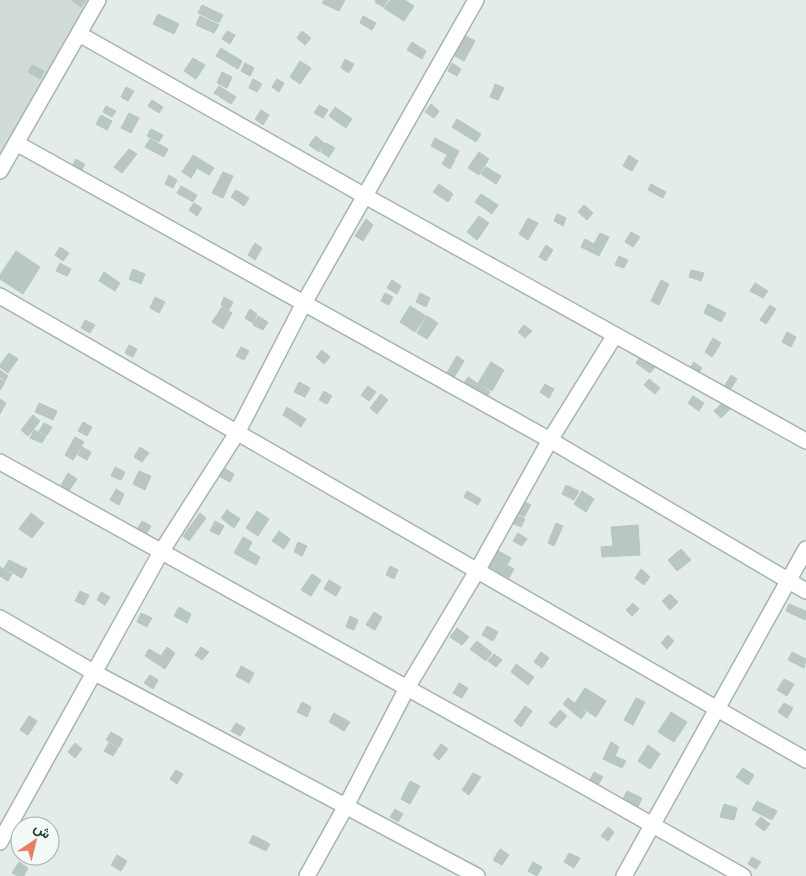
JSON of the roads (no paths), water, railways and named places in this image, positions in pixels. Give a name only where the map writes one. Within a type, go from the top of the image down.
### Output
[{"type":"street","points":[[0,171],[98,0]]},
{"type":"street","points":[[0,842],[162,552],[237,432],[304,303],[476,0]]},
{"type":"street","points":[[78,34],[806,441]]},
{"type":"street","points":[[16,143],[550,440],[806,591]]},
{"type":"street","points":[[0,296],[806,760]]},
{"type":"street","points":[[307,876],[346,806],[407,688],[477,571],[550,440],[615,335]]},
{"type":"street","points":[[0,462],[743,876]]},
{"type":"street","points":[[624,876],[806,548]]},
{"type":"street","points":[[0,618],[95,673],[477,876]]}]
